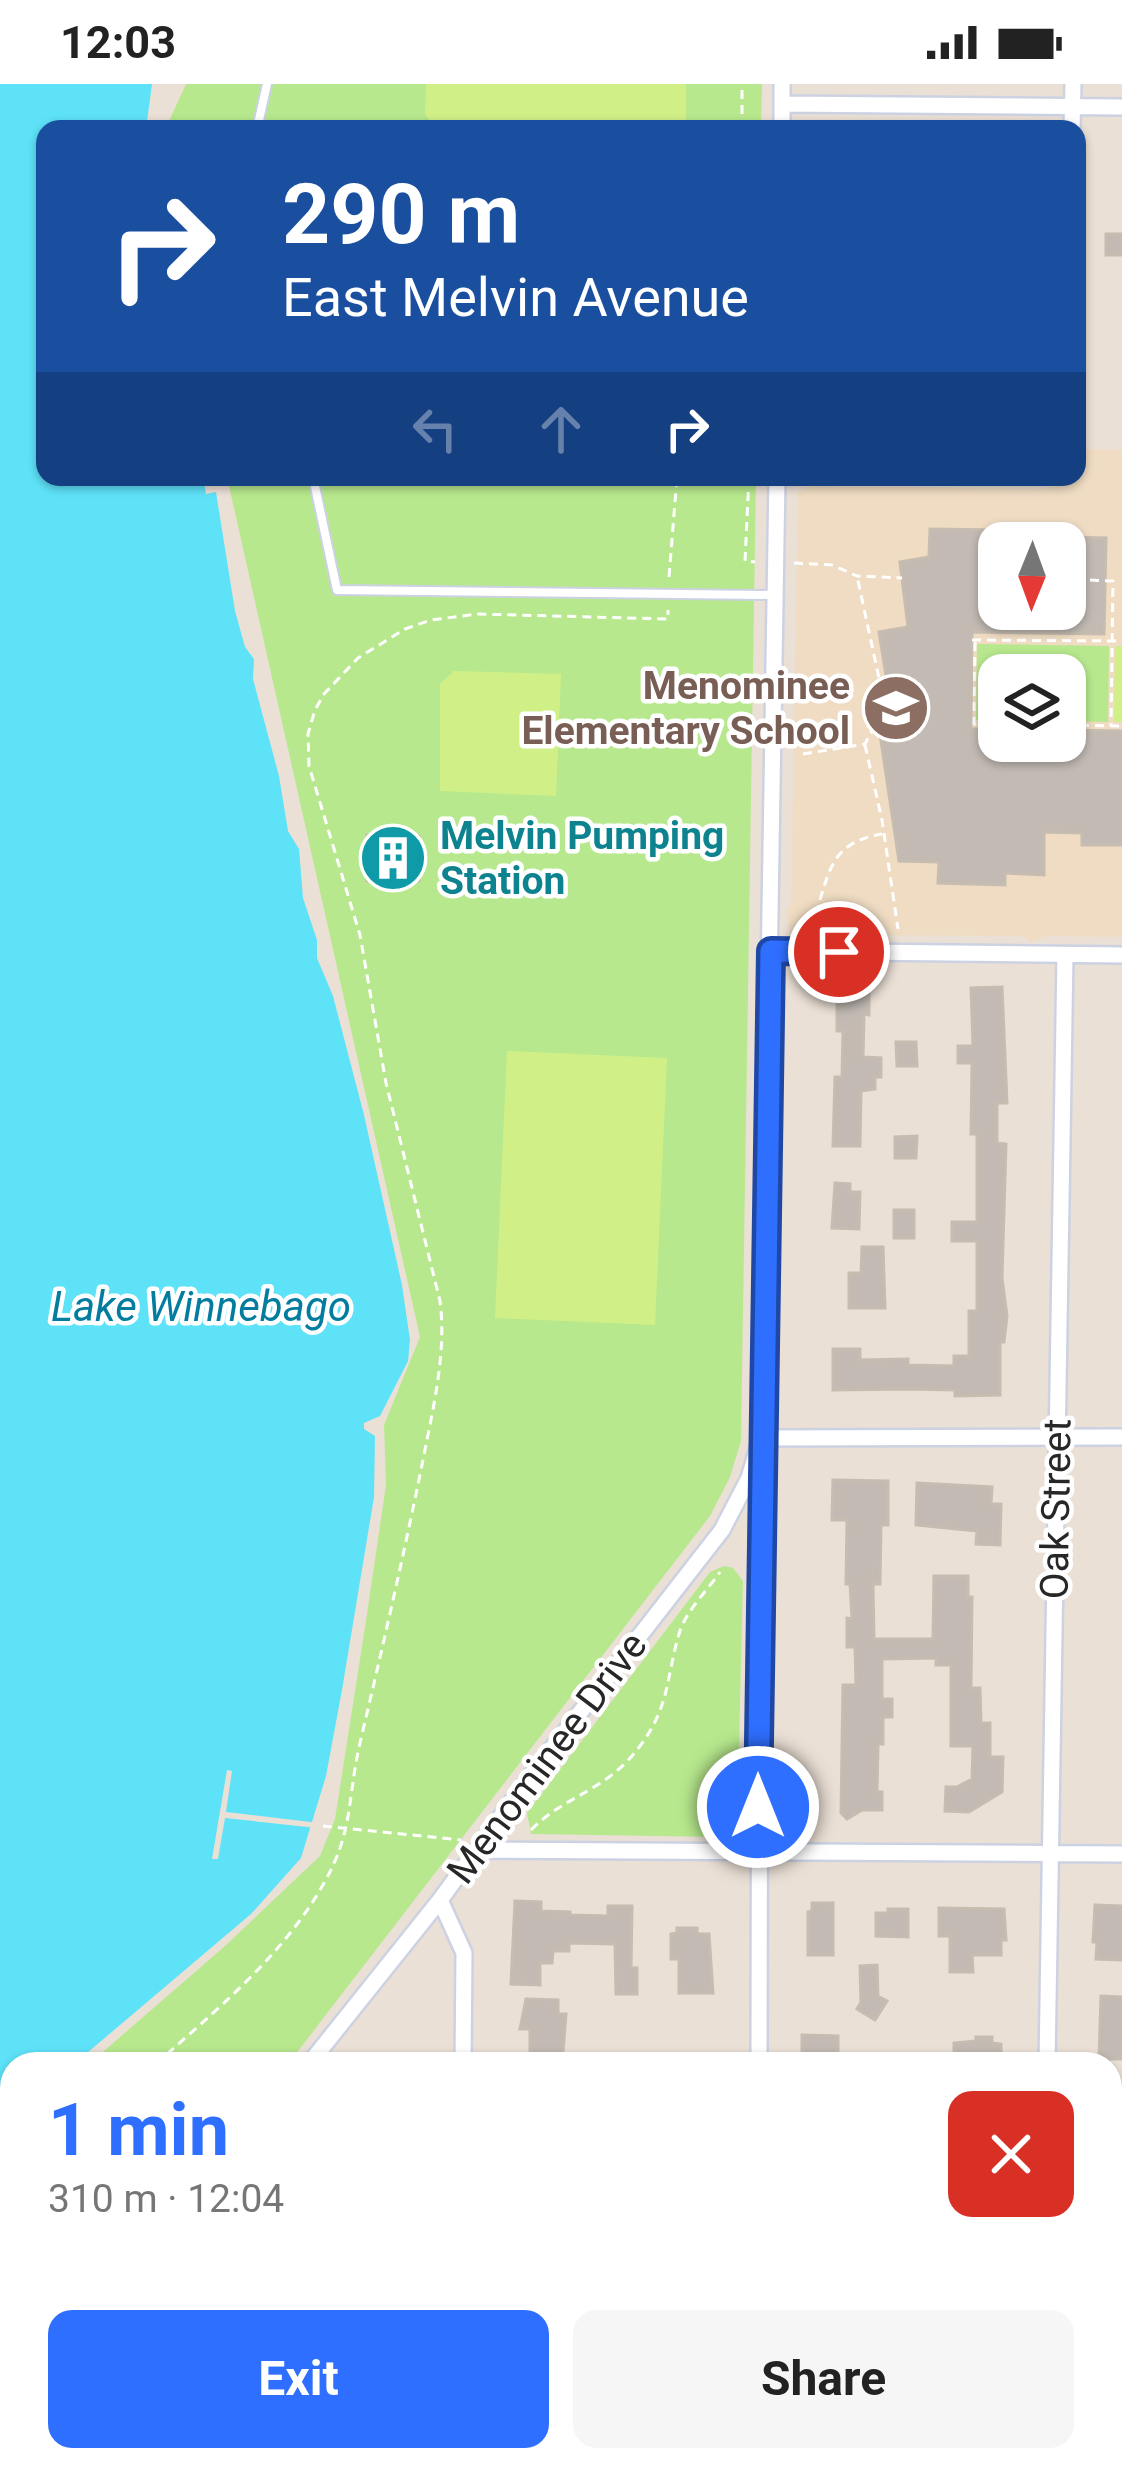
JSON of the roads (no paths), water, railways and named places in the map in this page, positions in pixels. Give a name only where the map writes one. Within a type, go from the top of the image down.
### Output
[{"type":"street","points":[[782,84],[782,120]]},
{"type":"street","points":[[1072,84],[1072,120]]},
{"type":"street","points":[[782,104],[1122,107]]},
{"type":"street","points":[[759,2052],[761,1438],[777,486]]},
{"type":"street","points":[[771,951],[1122,955]]},
{"type":"street","name":"Oak Street","points":[[1047,2052],[1065,955]]},
{"type":"street","points":[[761,1438],[1122,1437]]},
{"type":"street","name":"Menominee Drive","points":[[319,2052],[722,1530],[749,1478],[761,1438]]},
{"type":"street","points":[[479,1847],[1122,1854]]},
{"type":"street","points":[[440,1900],[464,1953],[463,2052]]},
{"type":"lane","points":[[259,120],[267,84]]},
{"type":"lane","points":[[315,486],[337,590],[776,595]]},
{"type":"water","name":"Lake Winnebago","points":[[0,84],[152,84],[147,120],[36,120],[36,486],[205,486],[206,494],[216,492],[235,611],[245,647],[254,659],[253,679],[288,831],[299,849],[303,898],[317,940],[317,958],[333,996],[364,1115],[410,1340],[408,1361],[380,1416],[364,1423],[364,1429],[375,1436],[374,1497],[326,1776],[301,1858],[251,1914],[88,2052],[0,2052]]},
{"type":"place","name":"Menominee Elementary School","points":[[896,708]]},
{"type":"place","name":"Melvin Pumping Station","points":[[393,858]]}]
